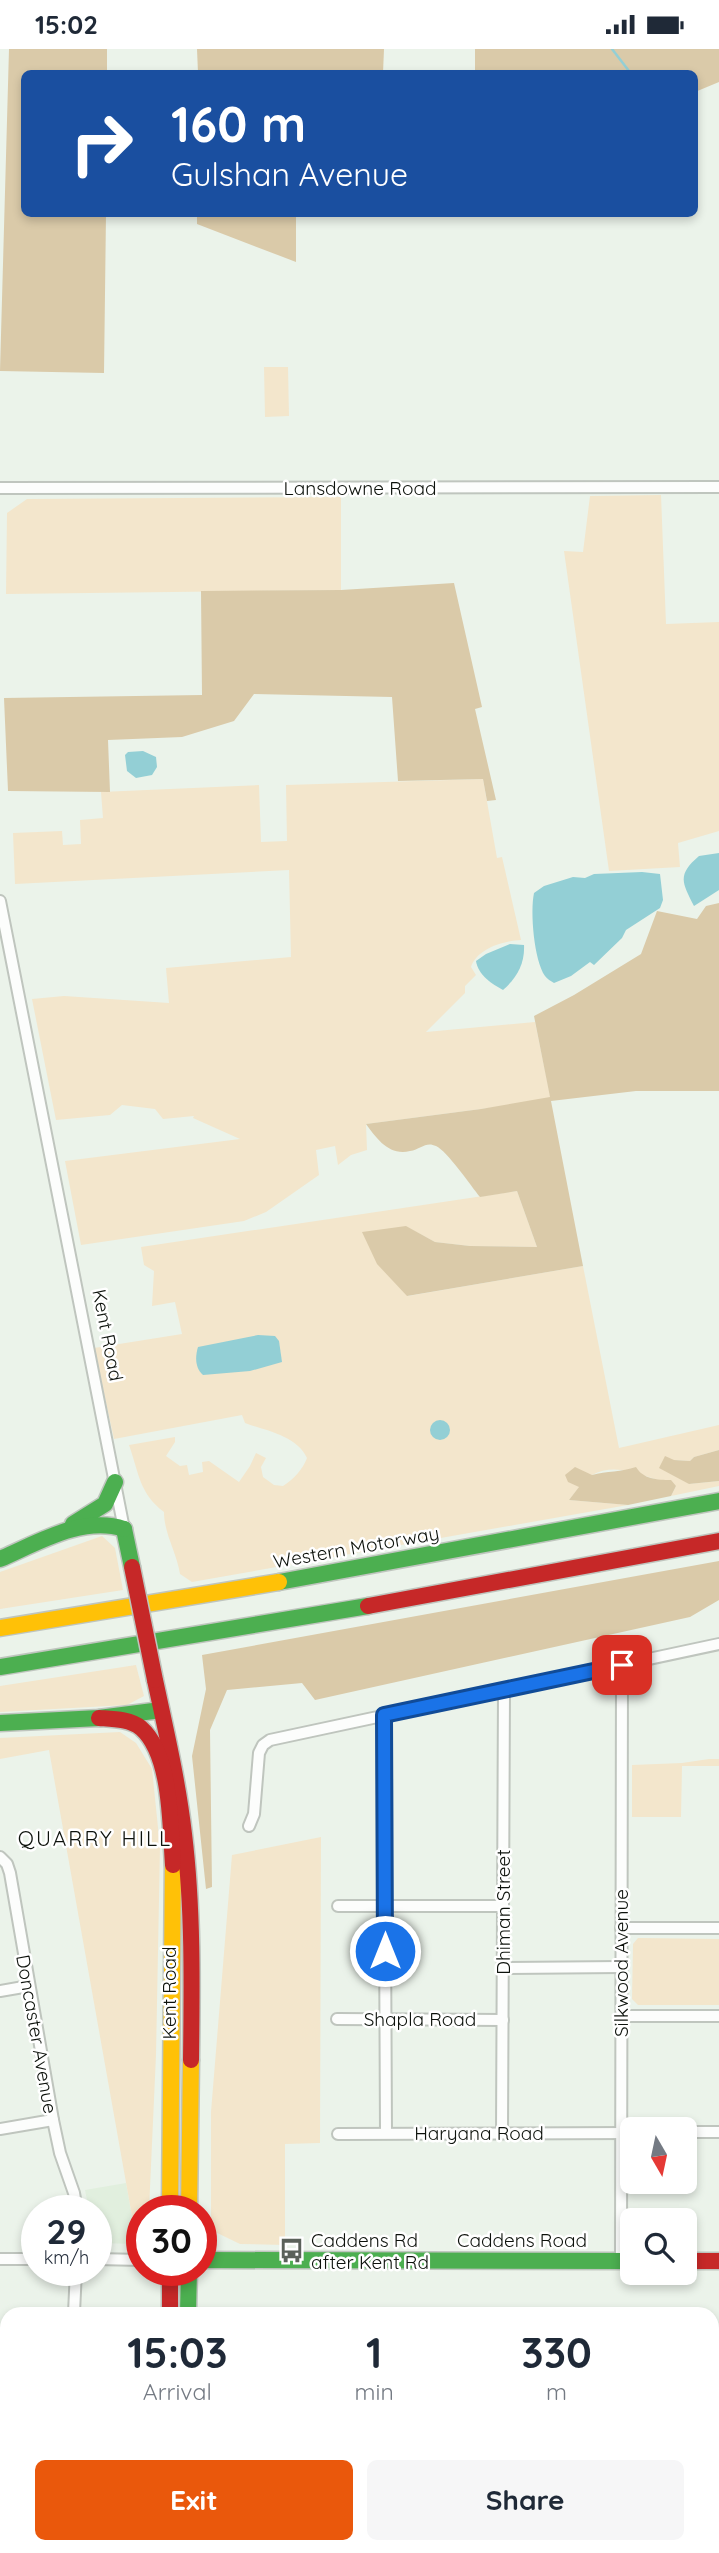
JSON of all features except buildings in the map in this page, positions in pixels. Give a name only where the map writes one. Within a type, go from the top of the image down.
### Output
[{"type":"main road","points":[[51,1538],[107,1503],[115,1482]]},
{"type":"main road","name":"Western Motorway","points":[[0,1628],[232,1591],[719,1501]]},
{"type":"main road","points":[[0,1559],[51,1538],[105,1523],[112,1523],[124,1529]]},
{"type":"main road","name":"Kent Road","points":[[124,1529],[186,1849],[190,1916],[189,2195]]},
{"type":"main road","points":[[0,1667],[328,1614],[719,1541]]},
{"type":"main road","points":[[0,1723],[99,1718],[161,1710]]},
{"type":"main road","points":[[99,1718],[124,1720],[134,1724],[142,1729],[153,1744],[164,1774],[173,1865]]},
{"type":"main road","name":"Kent Road","points":[[170,2195],[174,1778]]},
{"type":"main road","name":"Caddens Road","points":[[217,2260],[620,2261]]},
{"type":"main road","points":[[697,2261],[719,2261]]},
{"type":"main road","points":[[170,2286],[170,2307]]},
{"type":"main road","points":[[188,2307],[189,2286]]},
{"type":"street","name":"Lansdowne Road","points":[[0,488],[719,487]]},
{"type":"street","name":"Kent Road","points":[[0,901],[124,1529]]},
{"type":"street","points":[[249,1826],[254,1814],[259,1751],[267,1741],[719,1644]]},
{"type":"street","name":"Silkwood Avenue","points":[[622,1665],[621,2016],[625,2117]]},
{"type":"street","name":"Dhiman Street","points":[[502,2133],[504,1690]]},
{"type":"street","points":[[384,1715],[386,2133]]},
{"type":"street","name":"Doncaster Avenue","points":[[0,1857],[10,1873],[53,2120],[60,2153],[74,2195]]},
{"type":"street","points":[[338,1906],[503,1906]]},
{"type":"street","points":[[621,1928],[719,1928]]},
{"type":"street","points":[[503,1968],[621,1968]]},
{"type":"street","points":[[0,1991],[29,1986]]},
{"type":"street","points":[[621,2016],[719,2016]]},
{"type":"street","name":"Shapla Road","points":[[337,2019],[503,2019]]},
{"type":"street","points":[[0,2129],[53,2120]]},
{"type":"street","points":[[697,2132],[719,2132]]},
{"type":"street","name":"Haryana Road","points":[[338,2134],[620,2133]]},
{"type":"street","points":[[0,2259],[21,2259]]},
{"type":"street","points":[[74,2307],[75,2286]]},
{"type":"shaded area","points":[[9,49],[107,49],[107,70],[21,70],[21,217],[106,217],[104,373],[0,371]]},
{"type":"shaded area","points":[[197,49],[384,49],[383,70],[198,70]]},
{"type":"shaded area","points":[[475,49],[719,49],[719,82],[698,91],[698,70],[475,70]]},
{"type":"shaded area","points":[[197,217],[296,217],[296,262],[197,224]]},
{"type":"shaded area","points":[[264,367],[288,367],[289,416],[265,417]]},
{"type":"shaded area","points":[[661,495],[666,624],[719,622],[719,831],[678,843],[680,867],[609,871],[564,551],[583,552],[590,496]]},
{"type":"shaded area","points":[[341,497],[341,590],[6,594],[7,513],[27,499]]},
{"type":"shaded area","points":[[454,583],[482,707],[475,709],[496,800],[487,801],[483,779],[398,781],[392,697],[254,694],[234,721],[182,737],[108,740],[110,792],[8,791],[4,698],[202,695],[201,591],[341,590]]},
{"type":"shaded area","points":[[483,779],[497,858],[502,857],[521,940],[499,944],[479,955],[471,967],[476,975],[465,986],[465,993],[426,1032],[535,1022],[551,1100],[366,1124],[367,1150],[351,1155],[338,1165],[335,1146],[316,1150],[319,1175],[266,1212],[244,1221],[81,1245],[65,1161],[240,1139],[193,1118],[194,1116],[163,1119],[155,1109],[122,1105],[110,1115],[56,1120],[32,999],[64,996],[169,1003],[166,968],[291,957],[289,870],[15,884],[13,833],[62,831],[63,845],[81,844],[80,820],[103,818],[101,792],[259,785],[261,842],[287,841],[286,785]]},
{"type":"shaded area","points":[[719,903],[719,1091],[636,1091],[551,1101],[583,1266],[407,1296],[377,1264],[362,1232],[406,1226],[435,1242],[470,1246],[537,1247],[517,1191],[480,1197],[441,1149],[429,1144],[403,1152],[390,1149],[366,1124],[550,1097],[534,1016],[641,954],[657,911],[697,919],[706,906]]},
{"type":"shaded area","points":[[517,1191],[537,1247],[470,1246],[435,1242],[405,1226],[408,1296],[583,1266],[619,1448],[719,1425],[719,1450],[694,1457],[690,1461],[674,1460],[689,1484],[719,1481],[719,1486],[671,1496],[676,1486],[634,1472],[612,1469],[589,1477],[569,1500],[628,1505],[192,1582],[180,1574],[164,1512],[145,1490],[129,1445],[175,1437],[175,1442],[166,1456],[180,1466],[187,1465],[189,1475],[203,1472],[202,1462],[209,1461],[239,1482],[256,1453],[266,1458],[261,1467],[263,1477],[274,1485],[283,1486],[298,1473],[307,1458],[296,1444],[245,1423],[242,1415],[114,1439],[94,1348],[182,1334],[175,1302],[152,1306],[154,1271],[144,1265],[141,1247]]},
{"type":"shaded area","points":[[719,1450],[719,1481],[689,1484],[659,1468],[665,1456],[674,1460],[690,1461],[694,1457]]},
{"type":"shaded area","points":[[575,1467],[592,1475],[636,1467],[646,1476],[671,1480],[676,1486],[671,1496],[628,1505],[569,1500],[579,1487],[568,1482],[565,1475]]},
{"type":"shaded area","points":[[102,1536],[115,1548],[123,1590],[0,1609],[0,1572]]},
{"type":"shaded area","points":[[719,1561],[719,1600],[690,1617],[315,1700],[302,1683],[227,1690],[210,1730],[212,1887],[206,1889],[192,1756],[206,1689],[202,1655]]},
{"type":"shaded area","points":[[136,1665],[144,1696],[127,1705],[0,1712],[0,1686]]},
{"type":"shaded area","points":[[120,1732],[136,1743],[152,1769],[160,1847],[156,2055],[150,2195],[128,2195],[49,1750],[0,1759],[0,1738]]},
{"type":"shaded area","points":[[719,1759],[719,1766],[682,1766],[681,1817],[632,1817],[632,1765]]},
{"type":"shaded area","points":[[321,1837],[320,2143],[285,2144],[285,2245],[240,2244],[217,2233],[217,2195],[211,2195],[211,2112],[232,1855]]},
{"type":"shaded area","points":[[638,1938],[719,1939],[719,2005],[638,2005],[632,1999],[633,1944]]},
{"type":"shaded area","points":[[126,2183],[128,2195],[126,2195],[126,2244],[112,2243],[112,2195],[86,2195],[85,2190]]},
{"type":"water","points":[[143,751],[156,757],[157,767],[152,775],[136,778],[127,771],[125,755],[128,752]]},
{"type":"water","points":[[719,853],[719,890],[694,906],[685,885],[687,868],[699,856]]},
{"type":"water","points":[[642,872],[660,874],[663,900],[660,908],[626,930],[622,938],[594,965],[590,962],[571,976],[554,983],[547,978],[541,969],[536,948],[534,893],[544,886],[573,877]]},
{"type":"water","points":[[510,944],[524,945],[523,958],[516,975],[503,990],[483,975],[476,961]]},
{"type":"water","points":[[258,1335],[275,1336],[279,1341],[282,1362],[250,1371],[203,1375],[198,1369],[198,1347]]},
{"type":"water","points":[[440,1420],[447,1423],[450,1430],[447,1437],[440,1440],[433,1437],[430,1430],[433,1423]]},
{"type":"waterway","points":[[612,49],[628,70]]},
{"type":"traffic: fast","points":[[73,1524],[105,1504],[115,1482]]},
{"type":"traffic: fast","points":[[279,1582],[719,1501]]},
{"type":"traffic: fast","points":[[0,1559],[77,1528],[108,1526],[124,1529]]},
{"type":"traffic: fast","points":[[124,1529],[132,1567]]},
{"type":"traffic: fast","points":[[0,1667],[368,1606]]},
{"type":"traffic: fast","points":[[0,1723],[99,1718],[161,1710]]},
{"type":"traffic: fast","points":[[217,2260],[620,2261]]},
{"type":"traffic: fast","points":[[188,2307],[189,2286]]},
{"type":"traffic: slow","points":[[0,1628],[279,1582]]},
{"type":"traffic: slow","points":[[170,2195],[173,1854]]},
{"type":"traffic: slow","points":[[189,2195],[191,2060]]},
{"type":"traffic: jam","points":[[368,1606],[719,1541]]},
{"type":"traffic: jam","points":[[132,1567],[155,1680]]},
{"type":"traffic: jam","points":[[155,1680],[178,1795],[187,1862],[191,1946],[191,2060]]},
{"type":"traffic: jam","points":[[99,1718],[121,1720],[141,1728],[159,1755],[168,1792],[173,1865]]},
{"type":"traffic: jam","points":[[697,2261],[719,2261]]},
{"type":"traffic: jam","points":[[170,2286],[170,2307]]},
{"type":"place","name":"Caddens Rd after Kent Rd","points":[[291,2251]]},
{"type":"district","name":"QUARRY HILL","points":[[95,1838]]},
{"type":"route","points":[[385,1951],[384,1715],[622,1665]]}]
